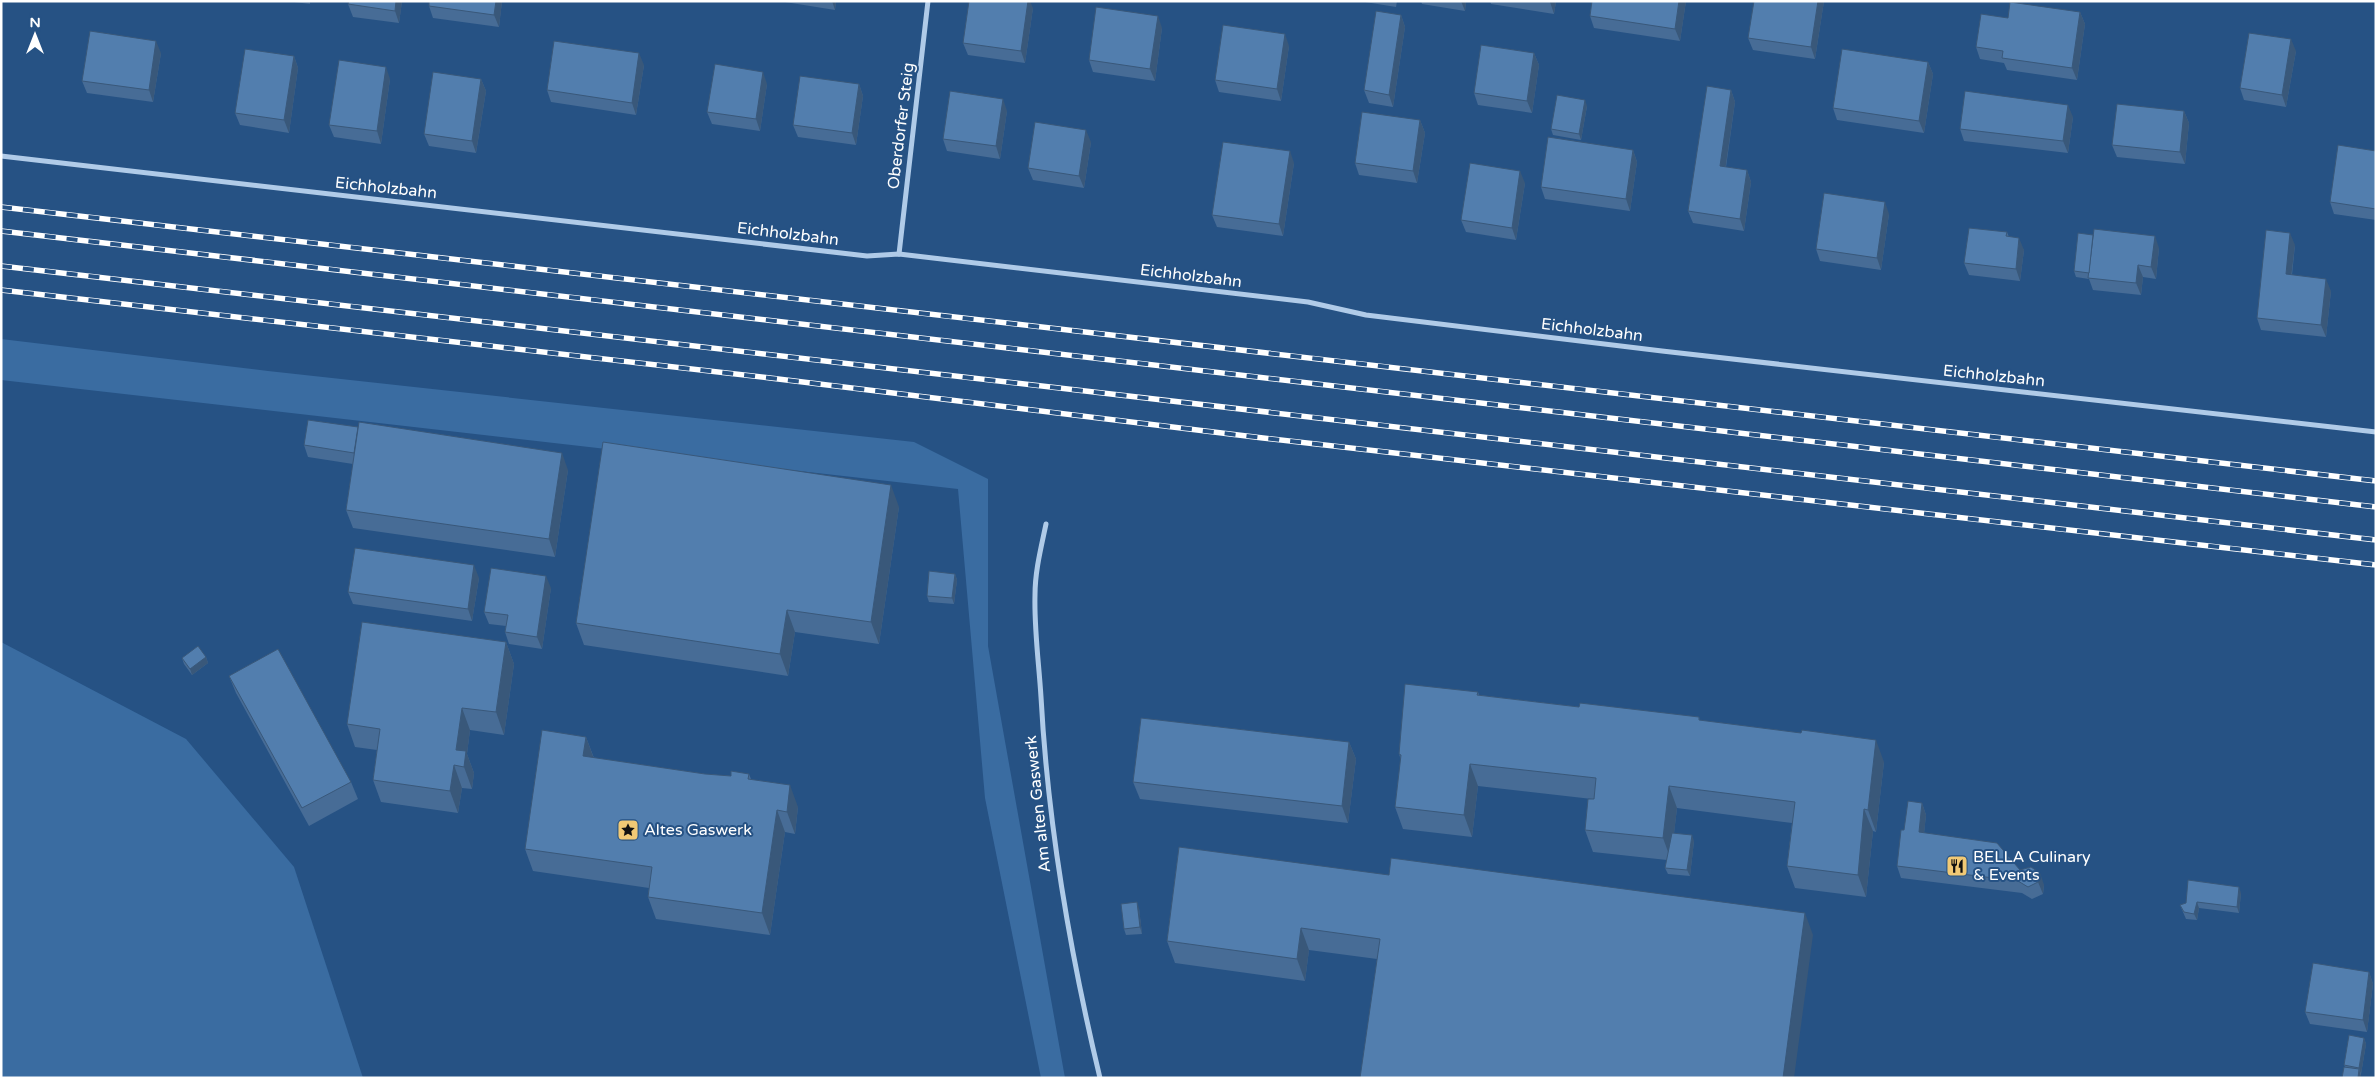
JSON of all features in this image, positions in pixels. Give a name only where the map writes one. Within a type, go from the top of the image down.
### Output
[{"type":"street","name":"Oberdorfer Steig","points":[[899,254],[928,1]]},
{"type":"street","name":"Eichholzbahn","points":[[1,156],[867,256],[899,254],[1308,302],[1366,315],[1662,351],[2376,432]]},
{"type":"street","name":"Am alten Gaswerk","points":[[1046,524],[1038,562],[1035,595],[1043,734],[1057,866],[1087,1026],[1100,1078]]},
{"type":"shaded area","points":[[1,339],[268,371],[914,442],[988,479],[988,646],[1065,1078],[1041,1078],[985,798],[958,489],[1,380]]},
{"type":"shaded area","points":[[1,642],[186,739],[294,867],[363,1078],[1,1078]]},
{"type":"building","points":[[349,1],[396,1],[395,11],[348,4]]},
{"type":"building","points":[[429,1],[496,1],[494,15],[429,6]]},
{"type":"building","points":[[969,1],[1028,1],[1021,51],[963,43]]},
{"type":"building","points":[[1592,1],[1679,1],[1675,29],[1590,16]]},
{"type":"building","points":[[1754,1],[1818,1],[1811,47],[1748,38]]},
{"type":"building","points":[[2010,2],[2080,12],[2072,68],[2002,58],[2003,51],[1976,47],[1981,14],[2008,18]]},
{"type":"building","points":[[1096,7],[1158,16],[1150,69],[1089,60]]},
{"type":"building","points":[[1376,11],[1401,15],[1389,95],[1364,90]]},
{"type":"building","points":[[1223,25],[1285,34],[1277,89],[1215,80]]},
{"type":"building","points":[[90,31],[156,41],[149,90],[82,81]]},
{"type":"building","points":[[2249,33],[2291,39],[2282,95],[2240,88]]},
{"type":"building","points":[[554,41],[639,53],[632,103],[547,90]]},
{"type":"building","points":[[1481,45],[1534,53],[1527,101],[1474,93]]},
{"type":"building","points":[[245,49],[294,56],[284,120],[235,113]]},
{"type":"building","points":[[1842,49],[1928,62],[1919,121],[1833,108]]},
{"type":"building","points":[[339,60],[386,67],[377,131],[329,125]]},
{"type":"building","points":[[715,64],[763,72],[756,119],[707,112]]},
{"type":"building","points":[[433,72],[481,79],[472,141],[424,134]]},
{"type":"building","points":[[800,76],[859,84],[852,133],[793,125]]},
{"type":"building","points":[[1707,86],[1731,90],[1720,166],[1747,170],[1740,219],[1688,211]]},
{"type":"building","points":[[950,91],[1003,99],[996,146],[943,139]]},
{"type":"building","points":[[1965,91],[2068,105],[2063,141],[1960,129]]},
{"type":"building","points":[[1557,95],[1585,100],[1579,134],[1551,129]]},
{"type":"building","points":[[2117,104],[2184,111],[2180,152],[2112,145]]},
{"type":"building","points":[[1362,112],[1420,120],[1413,171],[1355,163]]},
{"type":"building","points":[[1035,122],[1086,130],[1079,176],[1028,168]]},
{"type":"building","points":[[1548,137],[1633,150],[1626,199],[1541,187]]},
{"type":"building","points":[[1223,142],[1290,151],[1279,224],[1212,215]]},
{"type":"building","points":[[2338,145],[2376,151],[2376,209],[2330,202]]},
{"type":"building","points":[[1470,163],[1520,171],[1512,228],[1461,220]]},
{"type":"building","points":[[1824,193],[1885,202],[1877,258],[1816,249]]},
{"type":"building","points":[[1969,228],[2007,232],[2006,236],[2019,238],[2016,269],[1964,263]]},
{"type":"building","points":[[2094,229],[2155,236],[2151,267],[2138,265],[2136,283],[2088,278]]},
{"type":"building","points":[[2266,230],[2290,233],[2286,274],[2326,279],[2321,325],[2257,318]]},
{"type":"building","points":[[2078,233],[2093,235],[2089,273],[2074,271]]},
{"type":"building","points":[[308,420],[358,427],[354,453],[304,445]]},
{"type":"building","points":[[359,422],[562,453],[549,539],[346,510]]},
{"type":"building","points":[[603,442],[891,485],[871,622],[787,610],[780,654],[576,623]]},
{"type":"building","points":[[355,548],[474,565],[468,609],[348,592]]},
{"type":"building","points":[[491,568],[546,576],[537,637],[505,632],[508,615],[484,612]]},
{"type":"building","points":[[929,571],[955,574],[952,598],[927,596]]},
{"type":"building","points":[[362,622],[506,642],[496,712],[462,708],[456,750],[466,751],[464,767],[454,765],[450,791],[373,780],[380,729],[347,724]]},
{"type":"building","points":[[198,646],[206,657],[190,669],[182,658]]},
{"type":"building","points":[[278,649],[351,782],[302,808],[229,676]]},
{"type":"building","points":[[1405,684],[1478,692],[1477,695],[1579,707],[1580,703],[1699,717],[1699,720],[1801,733],[1802,730],[1876,740],[1868,810],[1864,809],[1858,875],[1787,866],[1795,802],[1669,786],[1663,838],[1585,830],[1588,799],[1594,799],[1596,778],[1470,764],[1464,815],[1395,807],[1401,755],[1399,754]]},
{"type":"building","points":[[1141,718],[1349,742],[1342,806],[1133,782]]},
{"type":"building","points":[[542,730],[586,737],[583,756],[705,774],[731,776],[731,771],[749,774],[748,779],[790,785],[787,812],[777,810],[762,913],[648,897],[652,867],[525,849]]},
{"type":"building","name":"BELLA Culinary & Events","points":[[1908,801],[1922,803],[1919,832],[1997,843],[2020,870],[2031,867],[2040,873],[2038,882],[2028,887],[2018,881],[1897,866],[1901,830],[1904,830]]},
{"type":"building","points":[[1672,833],[1692,835],[1687,870],[1665,868]]},
{"type":"building","points":[[1179,847],[1389,875],[1391,858],[1805,913],[1783,1078],[1360,1078],[1380,939],[1301,928],[1297,959],[1167,941]]},
{"type":"building","points":[[2188,880],[2239,887],[2237,907],[2197,902],[2194,914],[2184,912],[2180,905],[2186,903]]},
{"type":"building","points":[[1137,902],[1140,927],[1124,929],[1121,904]]},
{"type":"building","points":[[2313,963],[2369,972],[2363,1020],[2305,1012]]},
{"type":"building","points":[[2349,1035],[2364,1038],[2359,1068],[2344,1065]]},
{"type":"building","points":[[2344,1067],[2359,1069],[2358,1078],[2342,1078]]},
{"type":"railway","points":[[1,207],[2376,481]]},
{"type":"railway","points":[[1,231],[2376,507]]},
{"type":"railway","points":[[1,266],[2376,540]]},
{"type":"railway","points":[[1,290],[770,378],[1263,438],[2376,565]]},
{"type":"place","name":"Altes Gaswerk","points":[[628,830]]},
{"type":"place","name":"BELLA Culinary & Events","points":[[1957,866]]}]
